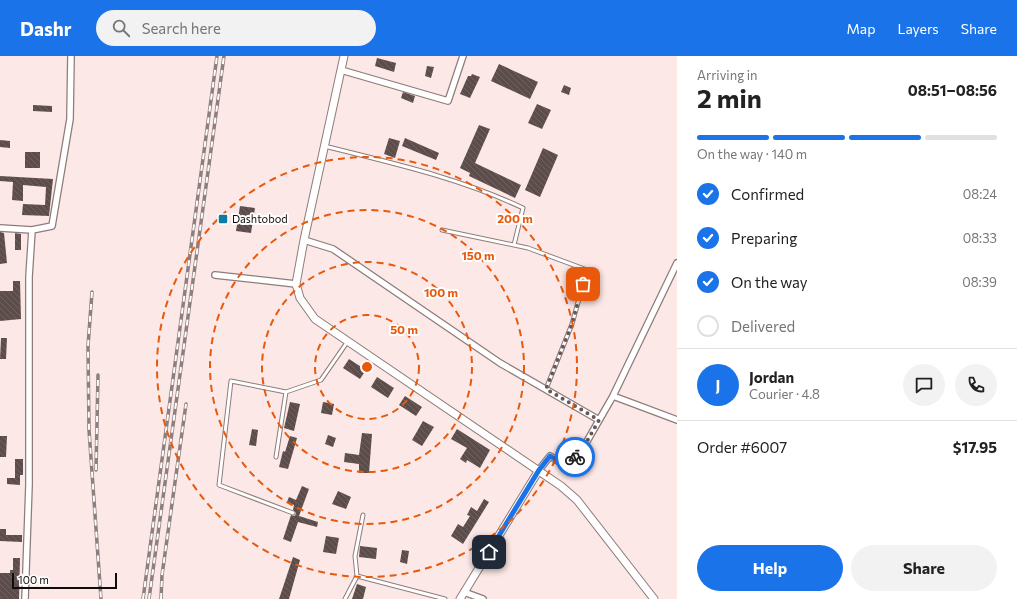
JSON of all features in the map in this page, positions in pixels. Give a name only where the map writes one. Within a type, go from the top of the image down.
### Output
[{"type":"street","points":[[0,228],[32,230],[52,226],[70,119],[71,56]]},
{"type":"street","points":[[344,56],[304,240],[296,284],[300,298],[315,319],[539,470],[577,500],[654,599]]},
{"type":"street","points":[[341,70],[448,101],[463,56]]},
{"type":"street","points":[[26,599],[29,485],[28,277],[32,230]]},
{"type":"street","points":[[304,240],[333,249],[500,363],[599,420]]},
{"type":"street","points":[[460,599],[539,470],[550,456],[566,466],[571,463],[586,443],[613,396],[677,263]]},
{"type":"street","points":[[215,275],[296,284]]},
{"type":"street","points":[[613,396],[677,420]]},
{"type":"street","points":[[464,592],[483,599]]},
{"type":"lane","points":[[324,146],[418,169],[499,196],[523,208],[514,245]]},
{"type":"lane","points":[[442,230],[528,248],[587,270],[572,324],[546,389]]},
{"type":"lane","points":[[293,513],[219,485],[231,381],[286,392],[321,380],[348,341]]},
{"type":"lane","points":[[276,457],[286,392]]},
{"type":"lane","points":[[345,599],[357,576],[355,556],[364,515]]},
{"type":"lane","points":[[357,576],[445,599]]},
{"type":"building","points":[[377,58],[396,63],[394,72],[375,66]]},
{"type":"building","points":[[499,64],[538,82],[530,99],[491,81]]},
{"type":"building","points":[[427,66],[434,67],[431,78],[425,76]]},
{"type":"building","points":[[472,74],[480,77],[470,98],[460,94],[468,76],[471,76]]},
{"type":"building","points":[[564,85],[571,88],[569,95],[561,92]]},
{"type":"building","points":[[403,92],[415,96],[413,103],[401,98]]},
{"type":"building","points":[[537,104],[551,110],[542,129],[528,123]]},
{"type":"building","points":[[33,105],[52,106],[52,112],[33,111]]},
{"type":"building","points":[[479,125],[490,129],[475,163],[521,185],[515,198],[469,176],[470,173],[460,168]]},
{"type":"building","points":[[389,138],[400,141],[395,158],[384,154]]},
{"type":"building","points":[[405,138],[439,153],[436,160],[402,146]]},
{"type":"building","points":[[0,140],[10,141],[10,148],[0,147]]},
{"type":"building","points":[[543,148],[558,155],[540,197],[525,190]]},
{"type":"building","points":[[25,152],[40,152],[40,168],[25,168]]},
{"type":"building","points":[[0,176],[53,179],[49,216],[22,215],[23,204],[45,205],[46,187],[23,185],[23,201],[12,200],[13,182],[0,181]]},
{"type":"building","points":[[240,206],[255,208],[251,233],[236,231]]},
{"type":"building","points":[[0,232],[4,233],[7,263],[0,264]]},
{"type":"building","points":[[15,233],[21,234],[21,250],[15,250]]},
{"type":"building","points":[[13,281],[20,281],[21,319],[0,321],[0,291],[13,291]]},
{"type":"building","points":[[1,338],[7,338],[6,359],[0,359]]},
{"type":"building","points":[[349,359],[366,370],[360,379],[343,368]]},
{"type":"building","points":[[377,377],[394,388],[388,398],[371,387]]},
{"type":"building","points":[[405,396],[422,407],[416,416],[399,405]]},
{"type":"building","points":[[290,402],[300,404],[294,431],[284,428]]},
{"type":"building","points":[[323,402],[334,404],[332,415],[321,413]]},
{"type":"building","points":[[423,421],[434,427],[422,446],[412,440]]},
{"type":"building","points":[[252,429],[258,430],[256,446],[249,445]]},
{"type":"building","points":[[457,429],[490,450],[480,468],[467,460],[466,463],[460,459],[467,448],[451,439]]},
{"type":"building","points":[[362,433],[372,434],[369,473],[359,473],[359,464],[344,462],[345,453],[359,455]]},
{"type":"building","points":[[328,435],[336,438],[333,447],[325,444]]},
{"type":"building","points":[[0,436],[7,436],[6,457],[0,457]]},
{"type":"building","points":[[290,436],[297,438],[288,469],[279,467],[283,451],[285,452]]},
{"type":"building","points":[[15,459],[23,459],[23,475],[20,475],[20,485],[7,484],[7,478],[15,478]]},
{"type":"building","points":[[302,486],[309,489],[299,516],[318,522],[317,527],[298,522],[291,542],[283,539],[291,515],[295,516],[296,513],[293,510],[294,505],[287,502],[289,497],[296,500]]},
{"type":"building","points":[[338,491],[351,497],[346,509],[332,504]]},
{"type":"building","points":[[484,499],[489,502],[463,544],[451,536],[458,524],[463,527],[470,516],[467,515],[471,507],[477,511]]},
{"type":"building","points":[[0,529],[6,529],[6,535],[22,535],[22,542],[0,541]]},
{"type":"building","points":[[326,536],[339,538],[336,554],[323,552]]},
{"type":"building","points":[[360,546],[377,548],[376,559],[359,557]]},
{"type":"building","points":[[402,550],[409,551],[407,564],[400,562]]},
{"type":"building","points":[[293,557],[300,560],[289,599],[279,599]]},
{"type":"building","points":[[13,558],[20,558],[19,599],[0,599],[0,573],[10,573],[10,570],[13,570]]},
{"type":"building","points":[[357,584],[366,587],[363,599],[352,599]]},
{"type":"railway","points":[[143,599],[217,56]]},
{"type":"railway","points":[[149,599],[224,56]]},
{"type":"railway","points":[[92,292],[88,346],[89,430],[101,599]]},
{"type":"railway","points":[[96,470],[98,375]]},
{"type":"railway","points":[[161,599],[162,575],[186,404]]},
{"type":"way so far","points":[[575,457],[586,443],[599,420],[546,389],[572,324],[583,284]]},
{"type":"place","name":"Dashtobod","points":[[223,219]]},
{"type":"route","points":[[489,552],[539,470],[550,456],[566,466],[571,463],[575,457]]}]
